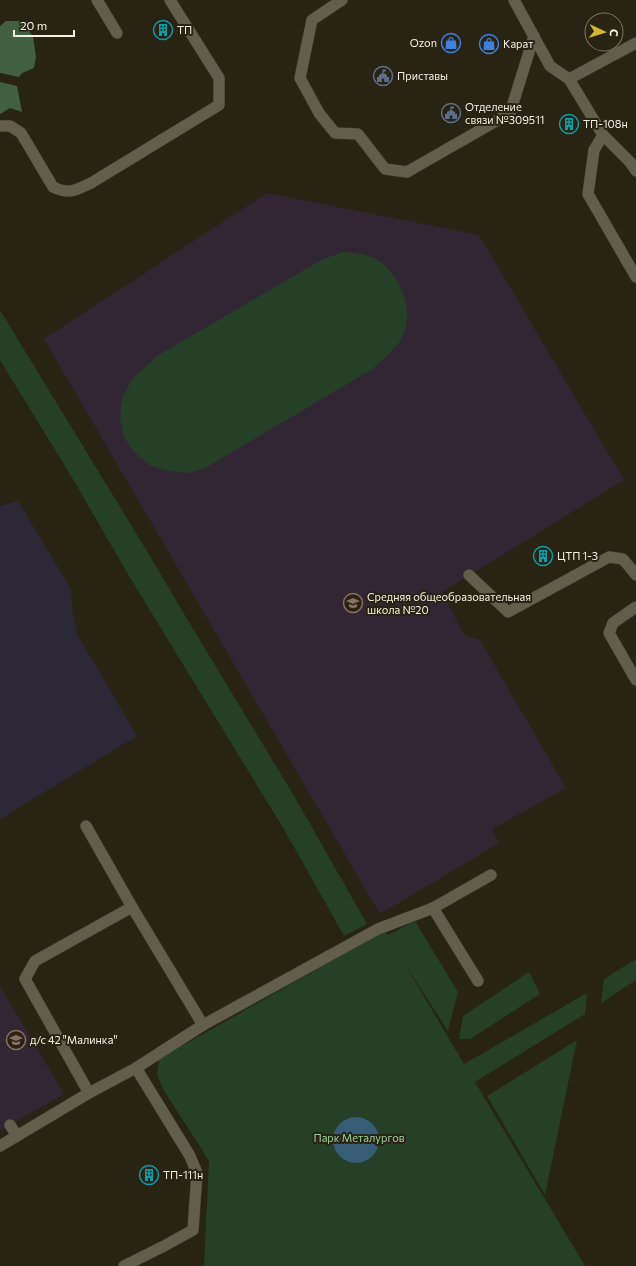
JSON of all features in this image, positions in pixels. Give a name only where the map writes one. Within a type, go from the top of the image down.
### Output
[{"type":"lane","points":[[97,0],[117,33]]},
{"type":"lane","points":[[0,126],[10,126],[21,133],[52,187],[61,191],[76,191],[219,105],[219,78],[170,0]]},
{"type":"lane","points":[[342,0],[312,20],[300,78],[319,113],[335,133],[358,134],[385,169],[407,172],[510,113],[534,36]]},
{"type":"lane","points":[[514,0],[550,66],[570,79],[603,135],[630,162],[636,171]]},
{"type":"lane","points":[[570,79],[636,43]]},
{"type":"lane","points":[[603,135],[594,150],[588,194],[636,277]]},
{"type":"lane","points":[[469,574],[508,612],[609,557],[623,559],[636,575]]},
{"type":"lane","points":[[636,607],[613,623],[610,633],[636,680]]},
{"type":"lane","points":[[86,826],[132,907],[203,1024]]},
{"type":"lane","points":[[0,1146],[89,1093],[136,1068],[203,1024],[378,929],[433,908],[491,875]]},
{"type":"lane","points":[[89,1093],[25,979],[35,961],[132,907]]},
{"type":"lane","points":[[433,908],[478,981]]},
{"type":"lane","points":[[124,1266],[193,1230],[197,1173],[190,1156],[136,1068]]},
{"type":"lane","points":[[10,1125],[16,1136]]},
{"type":"shaded area","points":[[267,193],[479,235],[624,480],[442,592],[464,635],[480,640],[566,788],[492,829],[499,843],[380,914],[44,339]]},
{"type":"shaded area","points":[[18,501],[71,589],[72,608],[77,634],[137,736],[0,819],[0,506]]},
{"type":"shaded area","name":"д/с 42 \"Малинка\"","points":[[0,986],[64,1094],[0,1131]]},
{"type":"green space","points":[[6,21],[21,21],[33,36],[36,57],[34,68],[22,73],[19,77],[0,73],[0,26]]},
{"type":"green space","points":[[0,82],[17,86],[22,112],[10,108],[0,114]]},
{"type":"green space","points":[[343,252],[356,253],[372,257],[386,266],[394,276],[405,297],[407,321],[404,333],[398,344],[388,355],[371,370],[205,468],[189,473],[169,471],[151,466],[133,451],[124,437],[120,419],[122,398],[133,378],[157,356],[321,260]]},
{"type":"green space","points":[[0,310],[293,794],[367,924],[344,936],[285,831],[132,581],[74,481],[0,360]]},
{"type":"green space","name":"Парк Металургов","points":[[415,921],[458,992],[448,1031],[403,961],[464,1064],[587,993],[585,1014],[475,1082],[585,1266],[204,1266],[209,1161],[163,1089],[157,1074],[159,1060],[385,931],[388,935]]},
{"type":"green space","points":[[636,959],[636,980],[601,1003],[604,979]]},
{"type":"green space","points":[[529,972],[540,994],[470,1039],[459,1039],[463,1016]]},
{"type":"green space","points":[[577,1040],[545,1195],[487,1096]]},
{"type":"water","points":[[352,1117],[360,1117],[369,1121],[375,1127],[379,1140],[375,1153],[369,1159],[360,1163],[352,1163],[343,1159],[337,1153],[333,1144],[333,1136],[337,1127],[343,1121]]},
{"type":"place","name":"ТП","points":[[163,30]]},
{"type":"place","name":"Ozon","points":[[451,43]]},
{"type":"place","name":"Карат","points":[[489,44]]},
{"type":"place","name":"Приставы","points":[[383,76]]},
{"type":"place","name":"Отделение связи №309511","points":[[451,113]]},
{"type":"place","name":"ТП-108н","points":[[569,124]]},
{"type":"place","name":"ЦТП 1-3","points":[[543,556]]},
{"type":"place","name":"Средняя общеобразовательная школа №20","points":[[353,603]]},
{"type":"place","name":"д/с 42 \"Малинка\"","points":[[16,1040]]},
{"type":"place","name":"ТП-111н","points":[[149,1175]]}]
